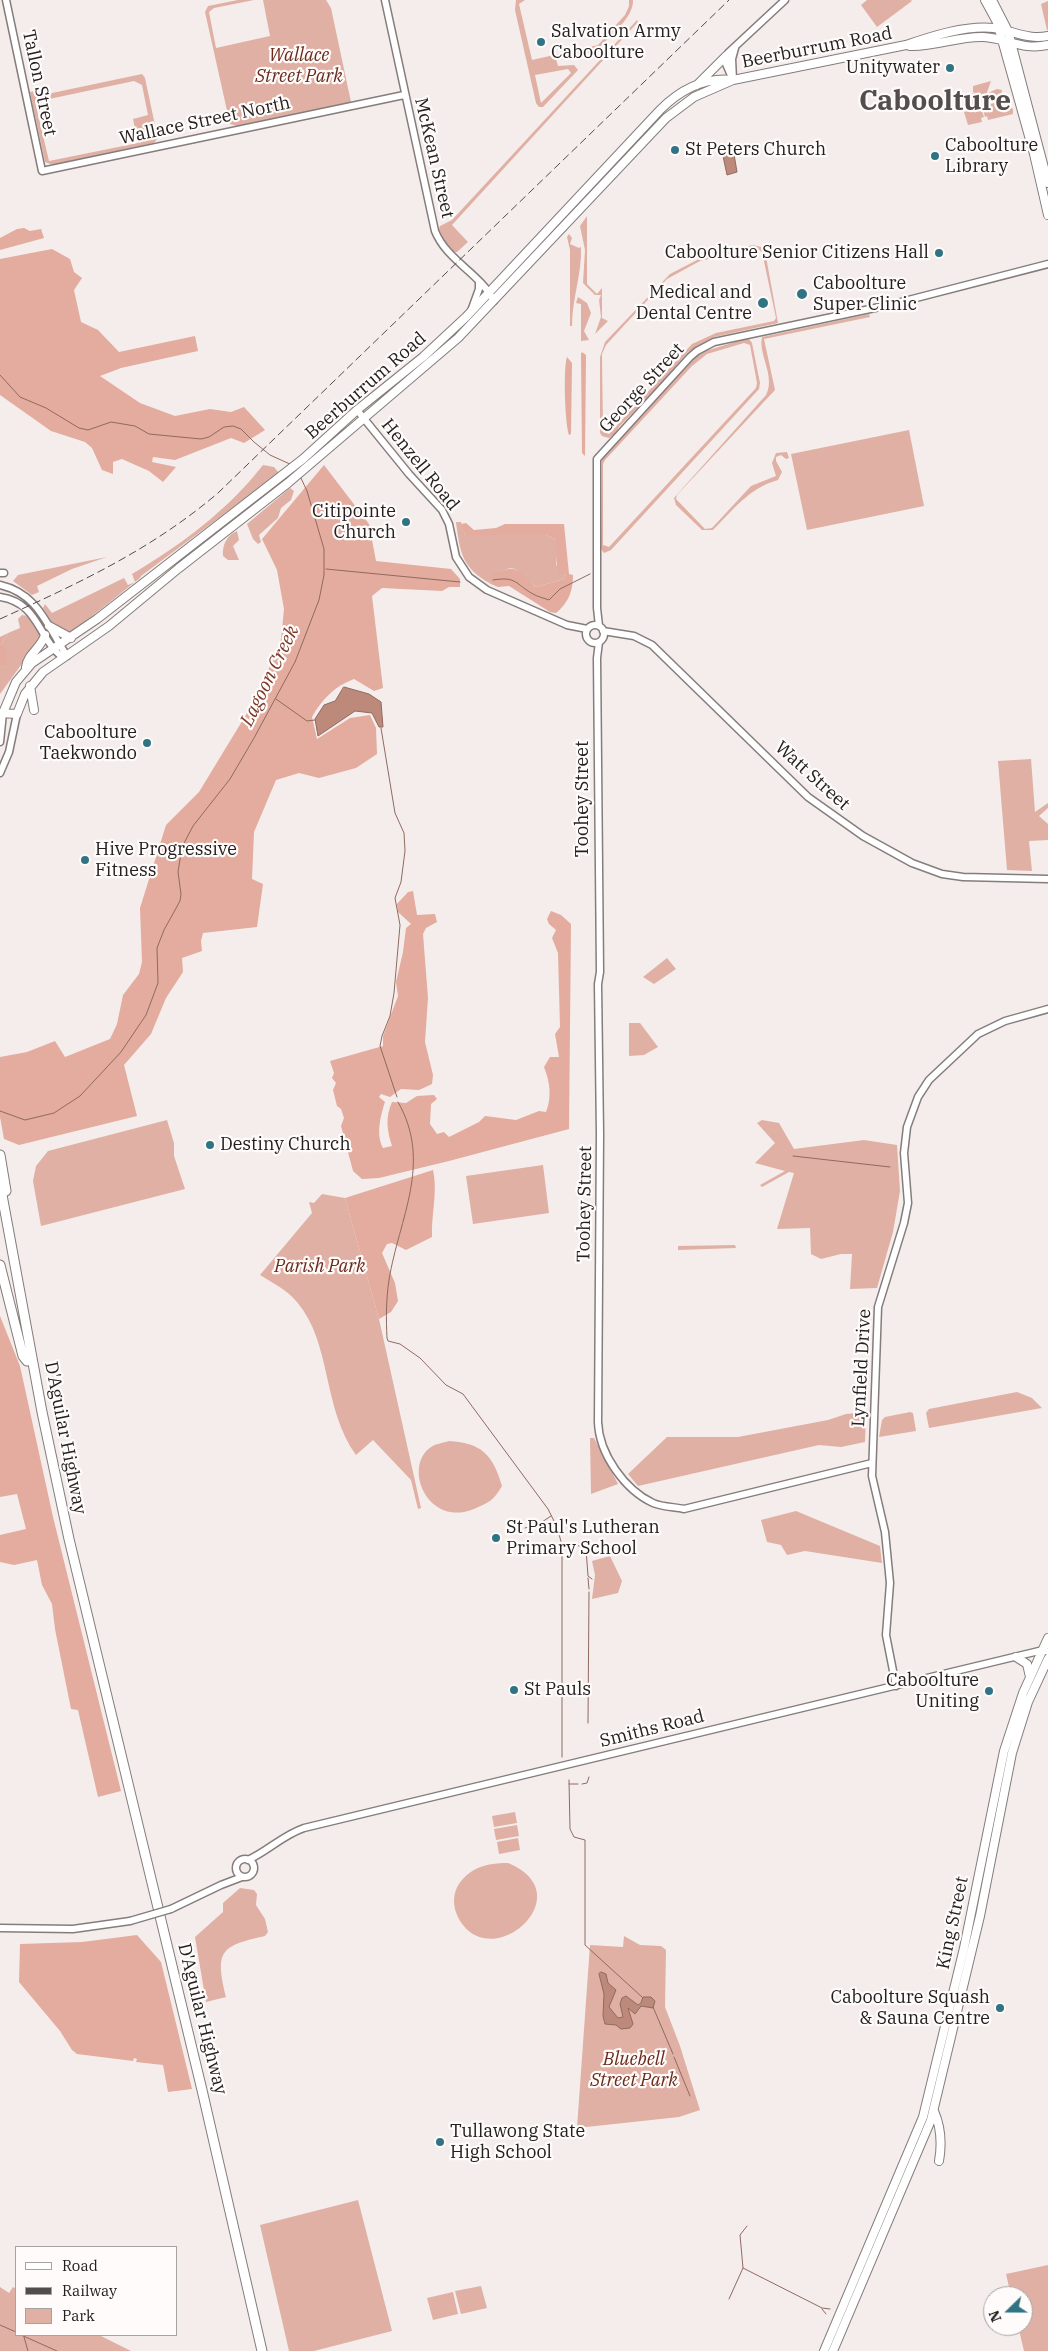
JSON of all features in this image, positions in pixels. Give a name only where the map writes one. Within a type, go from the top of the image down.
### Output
[{"type":"highway","points":[[0,1155],[16,1248],[14,1257]]},
{"type":"highway","name":"D'Aguilar Highway","points":[[0,1184],[50,1452],[105,1697],[202,2090],[262,2351]]},
{"type":"highway","name":"D'Aguilar Highway","points":[[0,1198],[27,1361],[78,1595],[105,1697]]},
{"type":"highway","points":[[0,1265],[23,1356],[27,1361]]},
{"type":"main road","points":[[984,0],[996,18],[1034,154],[1048,215]]},
{"type":"main road","points":[[992,0],[1008,31],[1012,44],[1048,183]]},
{"type":"main road","name":"Beerburrum Road","points":[[2,710],[4,698],[26,669],[70,638],[282,476],[357,410],[423,357],[471,312],[660,110],[676,96],[697,85],[716,79],[733,80],[906,45],[925,38],[970,29],[999,29],[1032,38],[1048,36]]},
{"type":"main road","name":"Beerburrum Road","points":[[906,45],[926,46],[973,37],[1002,41],[1025,47],[1048,45]]},
{"type":"main road","points":[[697,85],[726,56]]},
{"type":"main road","name":"Beerburrum Road","points":[[18,711],[30,686],[43,672],[116,620],[288,483],[429,364],[494,301],[666,118],[694,97],[725,86],[733,80]]},
{"type":"main road","points":[[48,626],[70,638]]},
{"type":"main road","points":[[26,669],[27,662],[42,644],[45,635]]},
{"type":"main road","points":[[30,686],[34,710]]},
{"type":"main road","points":[[2,710],[18,711]]},
{"type":"main road","name":"King Street","points":[[824,2351],[923,2116],[966,1939],[1004,1750],[1015,1712],[1030,1677],[1045,1651],[1048,1638]]},
{"type":"main road","points":[[1016,1657],[1026,1663],[1030,1677]]},
{"type":"main road","name":"King Street","points":[[833,2351],[923,2143],[934,2111],[978,1926],[1012,1753],[1028,1702],[1048,1659]]},
{"type":"main road","points":[[934,2111],[938,2120],[942,2146],[939,2161]]},
{"type":"street","name":"Tallon Street","points":[[6,0],[42,172]]},
{"type":"street","name":"McKean Street","points":[[385,0],[404,95],[435,231],[446,250],[490,292],[494,301]]},
{"type":"street","points":[[733,80],[728,72],[726,56],[729,51],[735,48],[785,0]]},
{"type":"street","points":[[733,80],[732,59],[735,48]]},
{"type":"street","name":"Wallace Street North","points":[[42,172],[404,95]]},
{"type":"street","name":"George Street","points":[[607,446],[690,357],[714,342],[889,305],[1048,264]]},
{"type":"street","points":[[471,312],[479,289],[479,281]]},
{"type":"street","name":"Henzell Road","points":[[357,410],[442,510],[449,524],[456,557],[469,577],[488,590],[567,625],[598,634]]},
{"type":"street","name":"Toohey Street","points":[[607,446],[596,463],[600,1134],[598,1422],[602,1446],[623,1478],[641,1496],[655,1504],[684,1509],[872,1463]]},
{"type":"street","points":[[0,585],[18,591],[28,598],[39,610],[56,647]]},
{"type":"street","points":[[0,596],[14,600],[29,611],[45,635],[65,657]]},
{"type":"street","name":"Watt Street","points":[[586,632],[634,636],[652,645],[808,797],[846,826],[912,863],[942,874],[970,877],[1048,879]]},
{"type":"street","points":[[0,742],[2,710]]},
{"type":"street","points":[[0,773],[9,752],[18,711]]},
{"type":"street","name":"Lynfield Drive","points":[[896,1686],[886,1635],[890,1583],[887,1548],[872,1476],[872,1463],[878,1307],[908,1204],[904,1153],[909,1117],[929,1080],[978,1034],[1005,1021],[1048,1010]]},
{"type":"street","name":"Smiths Road","points":[[248,1860],[267,1850],[288,1834],[304,1828],[1045,1651]]},
{"type":"street","name":"Smiths Road","points":[[254,1869],[267,1850]]},
{"type":"street","points":[[0,1928],[73,1929],[130,1922],[171,1909],[221,1884],[250,1876],[254,1869],[253,1863],[248,1860],[240,1860],[221,1884]]},
{"type":"street","points":[[235,1868],[237,1874],[242,1878]]},
{"type":"green space","name":"Wallace Street Park","points":[[238,0],[254,0],[214,8],[209,12],[216,48],[270,36],[263,0],[326,0],[331,8],[351,102],[237,126],[230,124],[205,12],[208,6]]},
{"type":"green space","points":[[516,0],[525,0],[519,4],[532,60],[598,45],[625,15],[629,6],[629,0],[633,0],[630,13],[625,20],[598,49],[593,52],[556,59],[558,66],[574,65],[578,70],[543,107],[539,107],[536,103],[515,10]],"holes":[[[568,69],[571,73],[541,103],[535,75]]]},
{"type":"green space","points":[[867,0],[912,1],[877,27],[861,5]]},
{"type":"green space","points":[[1048,1],[1048,30],[1047,30],[1041,4]]},
{"type":"green space","points":[[637,20],[638,22],[452,225],[468,242],[457,252],[454,252],[445,241],[439,229],[440,226],[452,220]]},
{"type":"green space","points":[[142,74],[145,78],[158,138],[154,143],[53,165],[45,162],[30,92],[44,89],[45,96],[48,98],[52,93]],"holes":[[[134,81],[142,85],[148,115],[133,119],[138,143],[49,161],[35,102]]]},
{"type":"green space","points":[[991,81],[985,98],[981,98],[973,92],[973,86]]},
{"type":"green space","points":[[997,89],[1002,90],[1001,97],[987,103],[986,98],[990,92]]},
{"type":"green space","points":[[973,93],[979,98],[981,104],[966,109],[966,95]]},
{"type":"green space","points":[[1003,101],[1013,109],[1013,114],[988,120],[987,116],[985,117],[982,106]]},
{"type":"green space","points":[[981,108],[984,117],[981,118],[982,122],[968,125],[964,112]]},
{"type":"green space","points":[[587,216],[587,284],[597,294],[602,288],[602,318],[608,321],[595,334],[601,317],[599,300],[601,295],[595,295],[583,283],[585,250],[580,226]]},
{"type":"green space","points":[[569,234],[572,238],[570,244],[581,247],[572,326],[570,326],[570,250],[567,237]]},
{"type":"green space","points":[[753,245],[761,247],[765,251],[778,323],[714,337],[688,352],[619,427],[616,433],[609,438],[602,436],[600,433],[600,357],[605,342],[670,274],[701,258]],"holes":[[[757,248],[762,252],[776,318],[774,321],[716,333],[692,344],[609,434],[603,432],[602,354],[606,345],[667,279],[700,261]]]},
{"type":"green space","points":[[578,297],[587,303],[591,313],[584,331],[589,340],[581,341],[581,304],[576,303]]},
{"type":"green space","points":[[869,314],[870,317],[764,339],[775,390],[677,495],[676,499],[705,529],[712,528],[751,486],[776,476],[772,463],[776,453],[787,452],[789,458],[786,459],[781,455],[776,457],[782,472],[778,480],[750,494],[713,530],[702,530],[676,505],[674,498],[766,395],[769,388],[769,380],[762,351],[762,337]]},
{"type":"green space","points":[[749,339],[752,343],[760,383],[759,389],[611,550],[604,553],[601,549],[602,459],[699,353]],"holes":[[[744,343],[750,345],[757,383],[756,388],[609,547],[603,545],[603,464],[605,460],[692,366],[707,354]]]},
{"type":"green space","points":[[909,430],[924,506],[807,530],[791,454]]},
{"type":"green space","points":[[263,465],[274,467],[279,473],[141,576],[135,582],[132,574],[203,526],[235,497]]},
{"type":"green space","points":[[290,488],[294,491],[291,500],[281,508],[278,518],[259,535],[261,542],[258,544],[253,539],[247,524]]},
{"type":"green space","points":[[456,522],[461,522],[465,535],[546,535],[555,539],[558,547],[556,565],[566,574],[564,579],[536,587],[515,569],[510,568],[491,576],[491,584],[474,572],[464,559],[459,543]]},
{"type":"green space","points":[[237,531],[239,540],[233,546],[239,560],[228,560],[223,556],[224,544],[230,535]]},
{"type":"green space","points":[[107,557],[72,569],[37,586],[39,592],[32,595],[13,581],[18,575]]},
{"type":"green space","points":[[124,578],[128,585],[135,582],[69,633],[53,624],[43,608],[45,604],[52,613]]},
{"type":"green space","points":[[22,615],[28,616],[39,633],[40,639],[0,694],[0,667],[7,663],[1,644],[8,633],[20,628],[18,619]]},
{"type":"green space","points":[[1031,759],[1035,812],[1048,803],[1048,808],[1039,816],[1048,824],[1048,840],[1029,841],[1032,871],[1007,870],[998,761]]},
{"type":"green space","points":[[667,958],[676,969],[654,984],[643,977]]},
{"type":"green space","points":[[629,1023],[640,1023],[658,1047],[644,1055],[629,1056]]},
{"type":"green space","points":[[167,1120],[174,1143],[174,1156],[185,1189],[41,1226],[33,1181],[36,1166],[48,1151]]},
{"type":"green space","points":[[762,1120],[779,1123],[794,1149],[864,1140],[897,1145],[900,1191],[893,1232],[877,1288],[850,1289],[852,1254],[841,1254],[821,1259],[811,1254],[810,1228],[777,1229],[794,1173],[789,1172],[762,1187],[760,1185],[785,1171],[755,1163],[775,1143],[757,1123]]},
{"type":"green space","points":[[543,1165],[549,1213],[473,1224],[466,1176]]},
{"type":"green space","name":"Parish Park","points":[[322,1194],[345,1198],[379,1319],[421,1508],[418,1509],[411,1480],[373,1440],[356,1455],[345,1437],[337,1417],[322,1356],[308,1318],[289,1294],[260,1275],[312,1213],[309,1202],[314,1203]]},
{"type":"green space","points":[[735,1245],[736,1248],[678,1250],[678,1246]]},
{"type":"green space","points":[[1017,1392],[1032,1398],[1042,1408],[929,1428],[926,1413],[929,1409]]},
{"type":"green space","points":[[866,1412],[865,1442],[841,1447],[819,1445],[638,1486],[628,1474],[667,1437],[738,1437],[828,1420],[846,1414]]},
{"type":"green space","points":[[913,1413],[916,1431],[879,1437],[882,1420],[885,1417]]},
{"type":"green space","points":[[590,1438],[594,1438],[618,1484],[591,1494]]},
{"type":"green space","points":[[449,1441],[460,1442],[478,1448],[495,1466],[502,1486],[488,1503],[458,1513],[444,1510],[433,1503],[424,1493],[419,1468],[423,1456],[431,1447]]},
{"type":"green space","points":[[796,1511],[880,1546],[882,1563],[805,1551],[787,1555],[781,1545],[767,1542],[761,1520]]},
{"type":"green space","points":[[610,1556],[622,1581],[618,1593],[592,1599],[595,1575],[592,1561]]},
{"type":"green space","points":[[515,1812],[517,1823],[494,1827],[492,1816]]},
{"type":"green space","points":[[517,1825],[519,1836],[496,1840],[494,1829]]},
{"type":"green space","points":[[518,1838],[520,1850],[499,1854],[497,1842]]},
{"type":"green space","points":[[508,1863],[528,1876],[537,1892],[535,1908],[526,1922],[512,1933],[495,1939],[478,1936],[463,1925],[458,1917],[454,1902],[457,1888],[467,1875],[482,1866]]},
{"type":"green space","points":[[240,1888],[254,1890],[257,1894],[256,1905],[265,1919],[268,1932],[265,1936],[238,1943],[224,1953],[221,1969],[226,1997],[206,2002],[195,1937],[223,1912],[223,1903]]},
{"type":"green space","name":"Bluebell Street Park","points":[[624,1936],[640,1945],[661,1946],[666,1950],[665,2007],[680,2046],[700,2110],[679,2117],[577,2128],[590,1945],[623,1947]]},
{"type":"green space","points":[[358,2200],[392,2331],[314,2351],[289,2351],[260,2225]]},
{"type":"green space","points":[[1048,2265],[1048,2351],[1024,2351],[1020,2336],[1033,2336],[1033,2286],[1009,2286],[1006,2274]]},
{"type":"green space","points":[[481,2286],[487,2308],[461,2314],[455,2291]]},
{"type":"green space","points":[[0,2287],[9,2293],[13,2287],[15,2288],[15,2336],[101,2336],[131,2351],[0,2351]]},
{"type":"green space","points":[[453,2292],[458,2314],[433,2320],[427,2298]]},
{"type":"shaded area","points":[[734,154],[737,172],[727,175],[723,156]]},
{"type":"shaded area","points":[[24,228],[30,231],[41,229],[44,238],[0,250],[0,238],[17,229]]},
{"type":"shaded area","points":[[52,249],[70,259],[74,272],[82,278],[74,290],[81,322],[98,330],[119,352],[195,336],[198,351],[121,368],[100,376],[140,403],[175,416],[210,409],[231,412],[244,407],[265,430],[244,443],[231,438],[175,460],[153,457],[152,462],[176,467],[163,482],[149,471],[122,459],[113,462],[113,474],[102,470],[92,448],[85,442],[51,431],[0,395],[0,259]]},
{"type":"shaded area","points":[[582,352],[586,355],[585,456],[582,453]]},
{"type":"shaded area","points":[[567,357],[572,363],[571,434],[569,435],[565,396]]},
{"type":"shaded area","points":[[324,465],[369,524],[376,561],[451,569],[460,579],[460,587],[449,587],[442,591],[382,588],[372,596],[383,688],[374,691],[354,679],[341,685],[330,694],[320,704],[312,717],[317,739],[350,718],[370,715],[376,728],[377,754],[356,768],[319,778],[299,773],[276,780],[254,832],[252,879],[263,884],[257,927],[203,933],[201,941],[202,951],[182,958],[183,972],[166,998],[151,1034],[124,1065],[137,1116],[19,1145],[4,1139],[0,1117],[0,1057],[27,1052],[55,1041],[65,1057],[110,1039],[117,1024],[123,995],[139,974],[142,962],[140,908],[166,825],[199,792],[258,695],[281,639],[284,609],[277,570],[262,539]]},
{"type":"shaded area","points":[[466,523],[474,530],[496,528],[505,524],[564,524],[569,574],[573,575],[571,592],[564,605],[556,613],[550,612],[509,586],[498,587],[491,584],[493,573],[507,569],[516,570],[536,587],[564,579],[566,574],[558,574],[555,539],[546,535],[465,535],[461,524]]},
{"type":"shaded area","points":[[8,633],[1,644],[7,653],[7,664],[0,667],[0,637]]},
{"type":"shaded area","points":[[344,687],[369,694],[381,702],[383,727],[379,727],[372,713],[355,711],[318,736],[315,719],[324,705],[335,701]]},
{"type":"shaded area","points":[[413,891],[417,915],[435,914],[437,922],[426,928],[423,934],[428,998],[425,1042],[433,1075],[432,1084],[419,1090],[401,1089],[390,1097],[381,1094],[379,1097],[385,1102],[379,1132],[383,1148],[392,1146],[389,1135],[388,1113],[392,1102],[406,1103],[417,1096],[434,1095],[437,1099],[431,1104],[430,1124],[437,1134],[444,1132],[449,1137],[479,1122],[485,1116],[516,1120],[539,1111],[546,1112],[550,1090],[544,1067],[550,1057],[559,1057],[555,1034],[560,1027],[558,953],[552,938],[556,930],[549,924],[547,919],[551,911],[561,915],[571,924],[569,1129],[379,1178],[362,1179],[353,1171],[341,1126],[344,1118],[341,1109],[337,1106],[333,1090],[336,1083],[332,1078],[334,1073],[330,1061],[383,1046],[383,1036],[398,996],[396,982],[406,928],[411,924],[398,912],[397,904],[408,892]]},
{"type":"shaded area","points":[[433,1170],[435,1187],[432,1237],[406,1250],[392,1243],[387,1244],[382,1253],[395,1283],[398,1301],[391,1312],[379,1319],[345,1198]]},
{"type":"shaded area","points":[[0,1316],[20,1366],[53,1517],[121,1791],[98,1797],[78,1710],[71,1709],[52,1604],[42,1585],[37,1560],[14,1565],[0,1562],[0,1535],[26,1529],[17,1494],[0,1497]]},
{"type":"shaded area","points":[[137,1935],[161,1962],[192,2089],[168,2092],[163,2065],[136,2062],[137,2059],[134,2058],[133,2061],[77,2054],[19,1982],[20,1944],[82,1942]]},
{"type":"shaded area","points":[[601,1972],[606,1974],[608,1983],[616,1990],[609,2007],[618,2018],[623,2017],[620,2004],[622,1998],[626,1996],[638,2005],[643,1997],[651,1997],[655,2001],[653,2008],[641,2006],[635,2014],[628,2008],[633,2024],[630,2028],[621,2029],[616,2025],[605,2024],[603,2016],[604,1994],[599,1974]]},
{"type":"waterway","name":"Lagoon Creek","points":[[0,375],[20,397],[46,408],[79,428],[88,430],[111,422],[135,426],[149,434],[201,439],[209,437],[224,427],[233,426],[241,429],[270,455],[292,465]]},
{"type":"waterway","name":"Lagoon Creek","points":[[0,1111],[25,1120],[54,1113],[80,1096],[121,1052],[146,1015],[158,983],[157,948],[164,930],[180,901],[178,872],[182,847],[193,826],[230,779],[254,738],[295,662],[319,600],[324,575],[324,549],[307,491],[300,476]]},
{"type":"waterway","points":[[326,569],[460,582]]},
{"type":"waterway","points":[[493,580],[511,580],[535,595],[549,600],[560,589],[590,574]]},
{"type":"waterway","points":[[276,699],[307,721],[315,720]]},
{"type":"waterway","points":[[381,728],[395,813],[404,833],[405,851],[401,882],[395,898],[400,925],[394,993],[390,1016],[380,1046],[397,1097]]},
{"type":"waterway","points":[[398,1102],[408,1125],[413,1147],[413,1169],[410,1191],[389,1280],[386,1309],[387,1338],[388,1341],[400,1344],[420,1358],[446,1385],[463,1394],[548,1509],[557,1527],[562,1545],[562,1757]]},
{"type":"waterway","points":[[793,1156],[890,1167]]},
{"type":"waterway","points":[[525,1528],[539,1524],[551,1516]]},
{"type":"waterway","points":[[581,1546],[588,1541]]},
{"type":"waterway","points":[[562,1545],[581,1546],[586,1549],[588,1576],[592,1579]]},
{"type":"waterway","points":[[588,1578],[589,1589]]},
{"type":"waterway","points":[[588,1723],[589,1592]]},
{"type":"waterway","points":[[582,1784],[587,1783],[589,1777]]},
{"type":"waterway","points":[[569,1780],[570,1829],[574,1837],[585,1840],[585,1945],[642,1997]]},
{"type":"waterway","points":[[569,1784],[578,1784]]},
{"type":"waterway","points":[[653,2007],[673,2054]]},
{"type":"waterway","points":[[674,2057],[690,2096]]},
{"type":"waterway","points":[[729,2299],[743,2268],[740,2235],[747,2226]]},
{"type":"waterway","points":[[743,2268],[822,2308],[830,2309]]},
{"type":"waterway","points":[[822,2309],[826,2314]]},
{"type":"waterway","points":[[0,2325],[15,2332]]},
{"type":"waterway","points":[[23,2336],[57,2351]]},
{"type":"waterway","points":[[24,2337],[28,2351]]},
{"type":"railway","points":[[0,619],[114,564],[167,532],[218,493],[729,0]]},
{"type":"place","name":"Salvation Army Caboolture","points":[[541,42]]},
{"type":"place","name":"Unitywater","points":[[950,68]]},
{"type":"place","name":"St Peters Church","points":[[675,150]]},
{"type":"place","name":"Caboolture Library","points":[[935,156]]},
{"type":"place","name":"Caboolture Senior Citizens Hall","points":[[939,253]]},
{"type":"place","name":"Caboolture Super Clinic","points":[[802,294]]},
{"type":"place","name":"Medical and Dental Centre","points":[[763,303]]},
{"type":"place","name":"Citipointe Church","points":[[406,522]]},
{"type":"place","name":"Caboolture Taekwondo","points":[[147,743]]},
{"type":"place","name":"Hive Progressive Fitness","points":[[85,860]]},
{"type":"place","name":"Destiny Church","points":[[210,1145]]},
{"type":"place","name":"St Paul's Lutheran Primary School","points":[[496,1538]]},
{"type":"place","name":"St Pauls","points":[[514,1690]]},
{"type":"place","name":"Caboolture Uniting","points":[[989,1691]]},
{"type":"place","name":"Caboolture Squash & Sauna Centre","points":[[1000,2008]]},
{"type":"place","name":"Tullawong State High School","points":[[440,2142]]},
{"type":"district","name":"Caboolture","points":[[935,102]]}]
